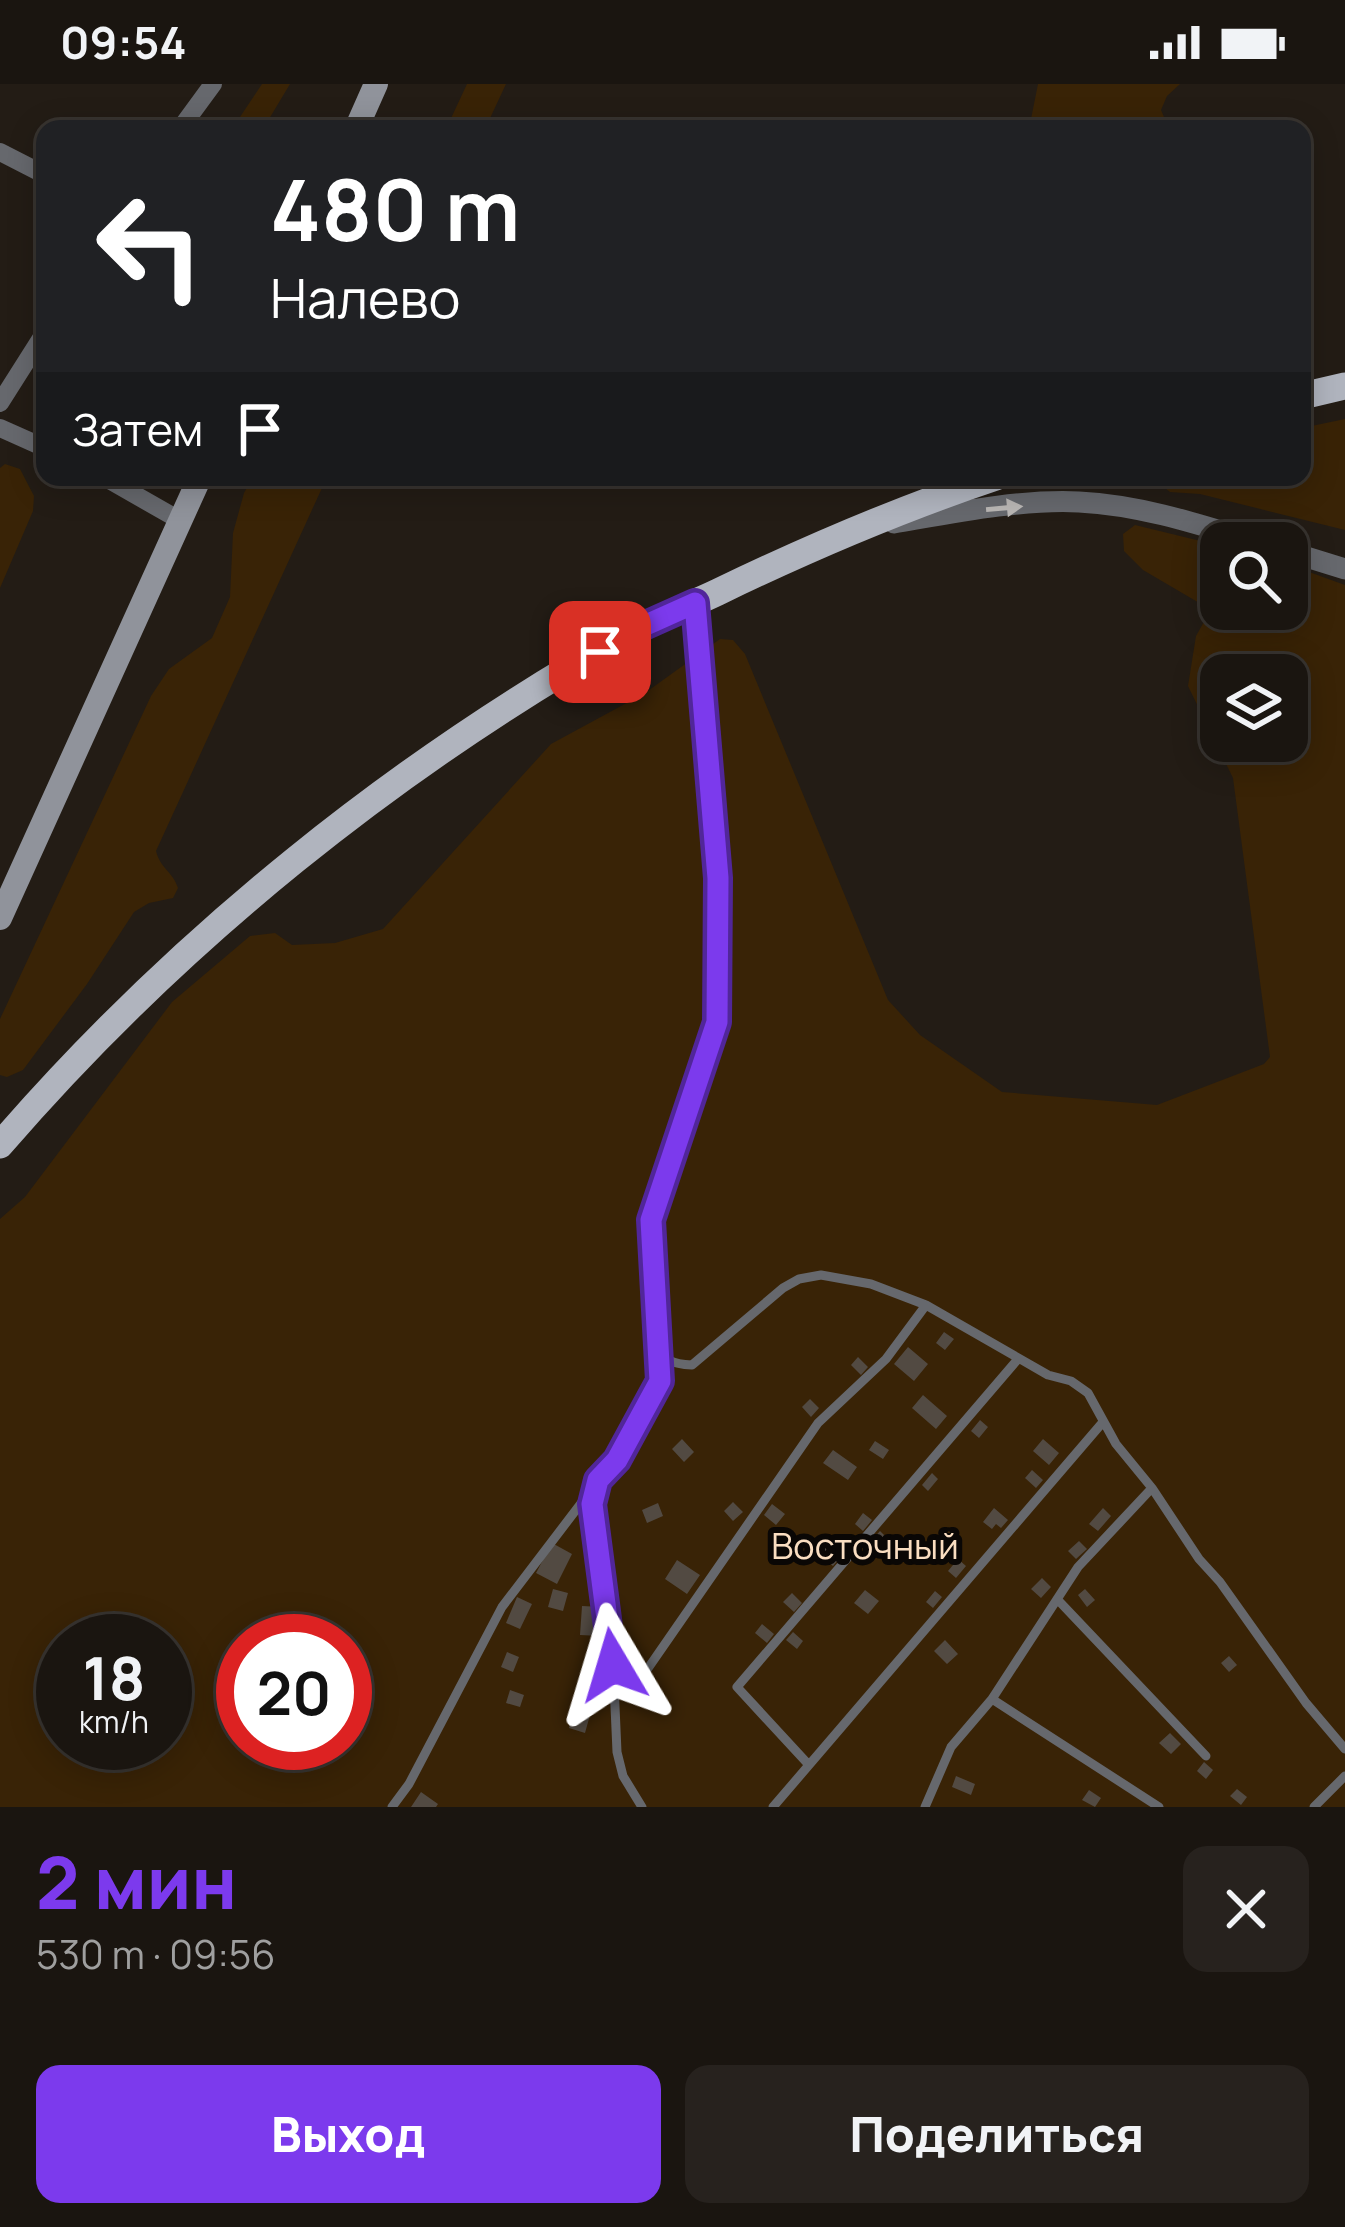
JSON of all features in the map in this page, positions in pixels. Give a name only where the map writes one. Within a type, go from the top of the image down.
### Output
[{"type":"main road","points":[[360,120],[376,84]]},
{"type":"main road","points":[[1311,394],[1345,386]]},
{"type":"main road","points":[[0,918],[196,486]]},
{"type":"main road","points":[[0,1145],[62,1074],[166,972],[316,844],[452,745],[637,629],[846,530],[971,486]]},
{"type":"street","points":[[187,120],[213,84]]},
{"type":"street","points":[[0,152],[36,170]]},
{"type":"street","points":[[0,403],[36,346]]},
{"type":"street","points":[[0,428],[36,444]]},
{"type":"street","points":[[120,486],[181,521]]},
{"type":"street","points":[[846,530],[964,511],[1078,502],[1200,525]]},
{"type":"street","points":[[1308,558],[1345,569]]},
{"type":"street","points":[[658,1343],[651,1220],[717,1022],[720,976],[710,765],[695,603]]},
{"type":"lane","points":[[658,1343],[670,1362],[692,1365],[783,1288],[821,1275],[871,1284],[926,1305],[1048,1375],[1071,1381],[1088,1393],[1116,1444],[1345,1749]]},
{"type":"lane","points":[[614,1692],[630,1689],[642,1677],[818,1423],[886,1359],[926,1305]]},
{"type":"lane","points":[[392,1807],[409,1784],[502,1607],[538,1555],[617,1460],[660,1381],[658,1343]]},
{"type":"lane","points":[[809,1765],[737,1687],[1018,1359]]},
{"type":"lane","points":[[773,1807],[1103,1422]]},
{"type":"lane","points":[[598,1480],[593,1527],[611,1639],[617,1752],[623,1777],[642,1807]]},
{"type":"lane","points":[[925,1807],[951,1747],[992,1699],[1078,1567],[1152,1488]]},
{"type":"lane","points":[[1057,1599],[1206,1756]]},
{"type":"lane","points":[[992,1699],[1159,1807]]},
{"type":"lane","points":[[1314,1807],[1345,1776]]},
{"type":"green space","points":[[262,84],[290,84],[268,120],[238,120]]},
{"type":"green space","points":[[467,84],[506,84],[489,120],[450,120]]},
{"type":"green space","points":[[1038,84],[1180,84],[1161,110],[1165,120],[1031,120]]},
{"type":"green space","points":[[1345,419],[1345,530],[1200,494],[1170,492],[1163,486],[1311,486],[1311,426]]},
{"type":"green space","points":[[5,464],[20,469],[34,496],[33,511],[0,588],[0,468]]},
{"type":"green space","points":[[248,486],[323,486],[156,851],[178,888],[173,898],[134,912],[23,1070],[0,1075],[0,1019],[151,696],[169,669],[212,638],[230,597],[233,533]]},
{"type":"green space","points":[[1135,525],[1200,541],[1200,603],[1143,570],[1124,551],[1123,534]]},
{"type":"green space","name":"Восточный","points":[[1308,572],[1345,585],[1345,1807],[0,1807],[0,1219],[25,1197],[172,1002],[250,936],[275,933],[292,945],[335,943],[383,929],[551,744],[645,693],[720,639],[733,640],[745,654],[888,1000],[920,1035],[1002,1092],[1157,1105],[1264,1064],[1270,1057],[1233,778],[1225,762],[1308,762],[1308,654],[1200,654],[1200,711],[1188,686],[1200,629],[1308,630]]},
{"type":"building","points":[[944,1332],[954,1339],[945,1350],[936,1343]]},
{"type":"building","points":[[908,1347],[928,1364],[914,1381],[894,1364]]},
{"type":"building","points":[[858,1357],[868,1367],[861,1375],[851,1365]]},
{"type":"building","points":[[923,1395],[947,1416],[936,1429],[912,1408]]},
{"type":"building","points":[[810,1399],[819,1408],[811,1417],[802,1407]]},
{"type":"building","points":[[980,1420],[988,1427],[979,1438],[971,1431]]},
{"type":"building","points":[[682,1439],[694,1452],[684,1462],[672,1449]]},
{"type":"building","points":[[1043,1439],[1059,1453],[1049,1465],[1033,1451]]},
{"type":"building","points":[[875,1441],[889,1450],[883,1459],[869,1450]]},
{"type":"building","points":[[833,1450],[857,1467],[848,1480],[823,1463]]},
{"type":"building","points":[[1032,1470],[1043,1480],[1036,1488],[1025,1478]]},
{"type":"building","points":[[932,1473],[938,1479],[928,1491],[922,1485]]},
{"type":"building","points":[[733,1502],[743,1512],[733,1521],[724,1511]]},
{"type":"building","points":[[658,1503],[663,1516],[647,1523],[642,1510]]},
{"type":"building","points":[[772,1504],[785,1514],[776,1525],[764,1515]]},
{"type":"building","points":[[994,1508],[1008,1520],[1001,1528],[996,1524],[992,1529],[983,1522]]},
{"type":"building","points":[[1103,1508],[1111,1516],[1098,1531],[1089,1524]]},
{"type":"building","points":[[863,1513],[872,1520],[863,1531],[855,1524]]},
{"type":"building","points":[[880,1531],[888,1539],[879,1550],[870,1542]]},
{"type":"building","points":[[1079,1541],[1087,1549],[1076,1559],[1068,1551]]},
{"type":"building","points":[[552,1543],[572,1554],[557,1584],[536,1573]]},
{"type":"building","points":[[822,1544],[839,1559],[833,1566],[815,1551]]},
{"type":"building","points":[[958,1559],[966,1566],[956,1578],[948,1571]]},
{"type":"building","points":[[677,1560],[700,1575],[687,1594],[665,1579]]},
{"type":"building","points":[[1042,1578],[1051,1587],[1041,1598],[1031,1589]]},
{"type":"building","points":[[553,1589],[568,1593],[563,1611],[548,1607]]},
{"type":"building","points":[[1085,1589],[1095,1600],[1087,1607],[1078,1595]]},
{"type":"building","points":[[865,1590],[879,1601],[868,1614],[854,1603]]},
{"type":"building","points":[[935,1591],[942,1597],[933,1608],[926,1602]]},
{"type":"building","points":[[792,1593],[802,1603],[794,1612],[783,1602]]},
{"type":"building","points":[[517,1597],[532,1604],[520,1629],[506,1623]]},
{"type":"building","points":[[582,1606],[602,1607],[600,1636],[580,1635]]},
{"type":"building","points":[[762,1624],[774,1634],[767,1643],[755,1633]]},
{"type":"building","points":[[793,1632],[803,1641],[797,1649],[786,1640]]},
{"type":"building","points":[[945,1640],[958,1654],[947,1664],[934,1651]]},
{"type":"building","points":[[507,1652],[519,1657],[513,1672],[501,1667]]},
{"type":"building","points":[[1229,1656],[1237,1665],[1229,1672],[1221,1663]]},
{"type":"building","points":[[510,1690],[524,1695],[520,1707],[506,1703]]},
{"type":"building","points":[[574,1711],[590,1715],[585,1733],[569,1728]]},
{"type":"building","points":[[1170,1733],[1181,1744],[1171,1754],[1159,1743]]},
{"type":"building","points":[[1204,1762],[1213,1770],[1206,1779],[1197,1771]]},
{"type":"building","points":[[956,1776],[975,1784],[971,1795],[952,1787]]},
{"type":"building","points":[[1237,1789],[1247,1797],[1241,1805],[1230,1796]]},
{"type":"building","points":[[1089,1790],[1101,1798],[1095,1807],[1082,1800]]},
{"type":"building","points":[[421,1792],[438,1804],[436,1807],[411,1807]]},
{"type":"route","points":[[600,652],[695,603],[718,878],[720,976],[717,1022],[651,1220],[660,1381],[617,1460],[598,1480],[592,1504],[613,1665]]}]
